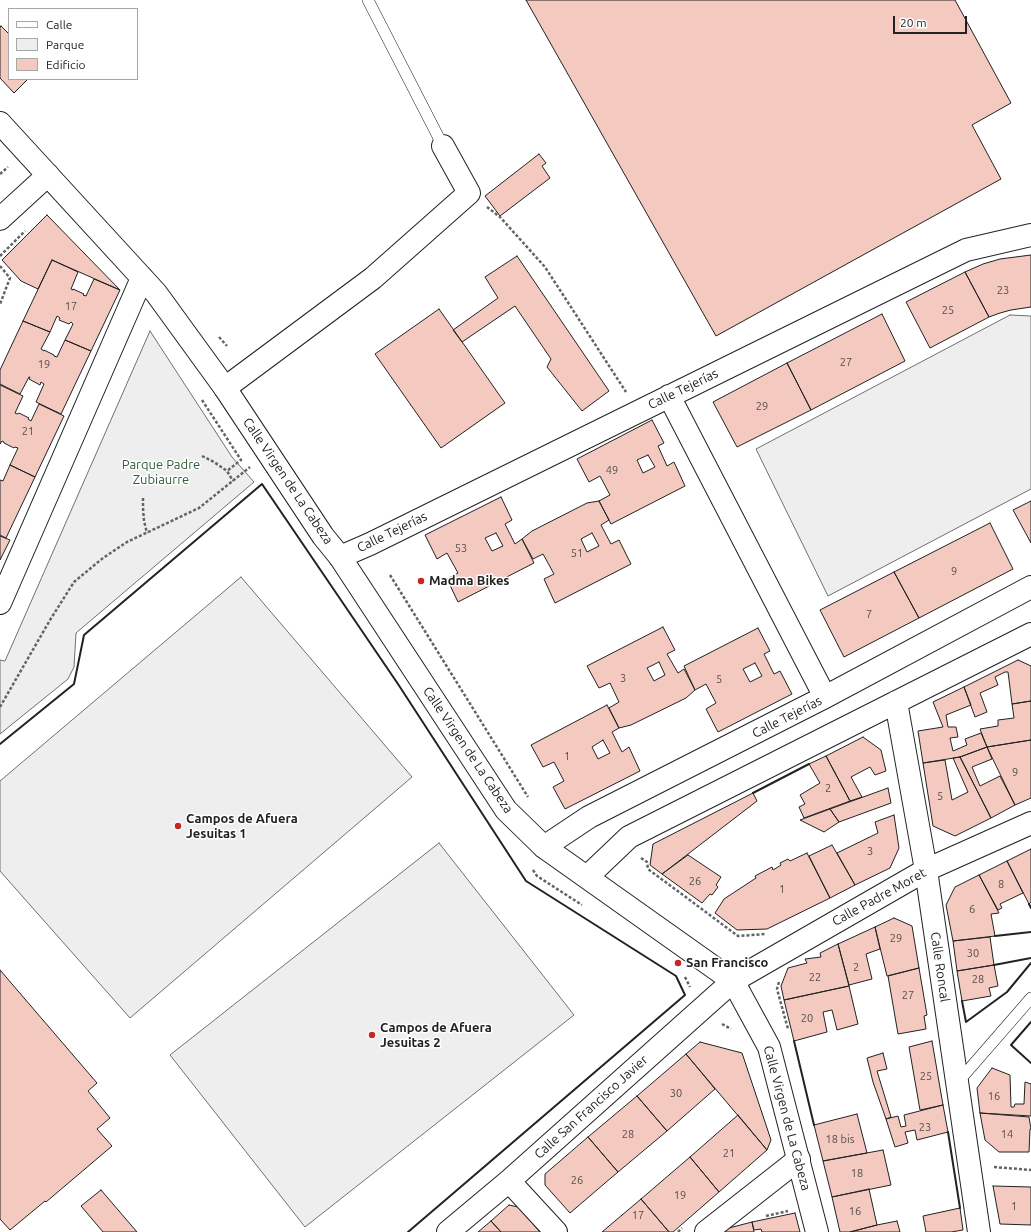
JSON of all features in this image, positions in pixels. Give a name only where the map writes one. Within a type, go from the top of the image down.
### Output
[{"type":"street","name":"Calle Virgen de La Cabeza","points":[[0,123],[156,293],[225,388],[324,536],[340,557],[506,810],[544,847],[732,981],[769,1046],[817,1232]]},
{"type":"street","points":[[225,388],[373,278],[468,193],[443,146]]},
{"type":"street","points":[[0,219],[48,175]]},
{"type":"street","name":"Calle Tejerías","points":[[340,557],[370,544],[966,250],[1031,235]]},
{"type":"street","points":[[0,604],[142,278]]},
{"type":"street","points":[[669,396],[825,697]]},
{"type":"street","name":"Calle Tejerías","points":[[544,847],[589,817],[825,697],[1031,587]]},
{"type":"street","points":[[587,878],[629,838],[1031,634]]},
{"type":"street","name":"Calle Roncal","points":[[896,702],[926,870],[979,1232]]},
{"type":"street","name":"Calle Padre Moret","points":[[732,981],[926,870],[1031,823]]},
{"type":"street","name":"Calle San Francisco Javier","points":[[448,1232],[509,1181],[732,981]]},
{"type":"street","points":[[706,1232],[799,1159]]},
{"type":"street","points":[[509,1181],[556,1232]]},
{"type":"lane","points":[[368,0],[443,146]]},
{"type":"lane","points":[[957,1083],[1031,998]]},
{"type":"path","points":[[468,193],[500,217],[545,267],[638,411]]},
{"type":"path","points":[[0,256],[28,228]]},
{"type":"path","points":[[0,266],[10,278],[0,304]]},
{"type":"path","points":[[202,456],[214,462],[226,471],[233,481]]},
{"type":"path","points":[[0,707],[50,620],[74,582],[103,558],[127,542],[199,508],[251,466]]},
{"type":"path","points":[[143,498],[144,521],[147,532]]},
{"type":"path","points":[[390,575],[531,801]]},
{"type":"path","points":[[620,846],[647,862],[648,869],[738,936],[771,933]]},
{"type":"path","points":[[970,1166],[1031,1170]]},
{"type":"path","points":[[766,1216],[789,1211]]},
{"type":"green space","points":[[1010,315],[1031,316],[1031,489],[828,596],[756,449]]},
{"type":"green space","name":"Parque Padre Zubiaurre","points":[[150,331],[232,457],[254,482],[76,633],[74,667],[68,679],[0,734],[0,660],[5,661]]},
{"type":"green space","name":"Campos de Afuera Jesuitas 1","points":[[241,577],[412,777],[130,1018],[0,871],[0,781]]},
{"type":"green space","name":"Campos de Afuera Jesuitas 2","points":[[439,843],[574,1015],[305,1227],[170,1055]]},
{"type":"building","points":[[526,0],[955,0],[1011,103],[972,125],[1001,179],[716,336]]},
{"type":"building","points":[[1,26],[8,33],[8,80],[27,80],[14,93],[0,78]]},
{"type":"building","points":[[539,154],[546,163],[542,166],[550,178],[500,216],[485,196]]},
{"type":"building","points":[[47,215],[120,290],[52,260],[38,289],[21,281],[2,260]]},
{"type":"building","points":[[1031,255],[1031,307],[1011,310],[989,317],[965,272],[983,264],[1000,259]]},
{"type":"building","points":[[517,256],[609,391],[582,411],[547,367],[551,359],[515,306],[462,342],[453,330],[498,298],[485,277]]},
{"type":"building","points":[[52,260],[78,272],[71,289],[84,294],[83,295],[86,296],[94,279],[120,290],[91,351],[65,340],[73,324],[71,322],[69,324],[59,320],[60,318],[57,316],[50,332],[23,321]]},
{"type":"building","points":[[965,272],[989,317],[930,348],[906,302]]},
{"type":"building","points":[[439,309],[505,403],[441,448],[375,354]]},
{"type":"building","points":[[882,314],[905,361],[811,410],[787,363]]},
{"type":"building","points":[[23,321],[50,332],[41,349],[54,356],[57,357],[65,340],[91,351],[61,414],[36,402],[44,384],[41,382],[40,385],[29,379],[29,377],[20,394],[0,384],[0,370]]},
{"type":"building","points":[[787,363],[811,410],[737,447],[713,402]]},
{"type":"building","points":[[0,385],[23,396],[15,413],[19,413],[29,418],[28,419],[31,421],[39,404],[64,416],[35,477],[10,465],[18,448],[14,448],[2,441],[0,444]]},
{"type":"building","points":[[652,420],[664,443],[658,446],[667,466],[674,462],[685,486],[611,524],[599,501],[610,495],[600,476],[589,482],[577,459]],"holes":[[[648,455],[655,467],[643,473],[637,460]]]},
{"type":"building","points":[[10,465],[35,477],[6,538],[0,535],[0,480],[3,481]]},
{"type":"building","points":[[501,497],[512,520],[505,524],[515,544],[522,539],[534,563],[458,602],[447,579],[458,573],[447,553],[437,559],[425,535]],"holes":[[[496,533],[503,546],[492,551],[485,538]]]},
{"type":"building","points":[[599,501],[609,520],[601,525],[611,544],[619,540],[631,564],[555,603],[544,579],[554,574],[543,554],[533,559],[522,539],[532,531],[587,503]],"holes":[[[592,533],[599,546],[587,552],[581,539]]]},
{"type":"building","points":[[1031,501],[1031,543],[1013,510]]},
{"type":"building","points":[[990,523],[1013,569],[919,618],[894,572]]},
{"type":"building","points":[[0,536],[10,540],[0,560]]},
{"type":"building","points":[[894,572],[919,618],[844,657],[820,610]]},
{"type":"building","points":[[663,627],[675,650],[667,654],[678,673],[684,669],[695,690],[686,698],[631,725],[619,728],[609,708],[619,702],[610,683],[599,688],[587,666]],"holes":[[[659,662],[665,675],[654,681],[647,668]]]},
{"type":"building","points":[[758,628],[770,651],[764,654],[774,674],[780,671],[792,694],[718,732],[706,709],[716,703],[706,684],[695,690],[684,666]],"holes":[[[755,663],[762,676],[750,682],[743,669]]]},
{"type":"building","points":[[1018,660],[1031,666],[1031,701],[1012,704],[1008,672],[1005,672],[995,677],[998,685],[980,693],[987,712],[975,717],[964,687]]},
{"type":"building","points":[[964,687],[971,705],[946,715],[948,727],[956,727],[958,737],[950,738],[953,751],[967,745],[965,739],[981,733],[987,747],[960,757],[923,763],[918,731],[943,727],[933,702]]},
{"type":"building","points":[[1031,701],[1031,740],[987,747],[980,729],[998,726],[998,720],[1014,718],[1012,704]]},
{"type":"building","points":[[607,705],[619,728],[612,732],[622,752],[629,747],[640,771],[565,809],[553,787],[564,781],[554,762],[543,767],[531,745]],"holes":[[[603,740],[610,753],[598,759],[592,747]]]},
{"type":"building","points":[[863,737],[881,750],[886,771],[875,775],[870,767],[851,777],[862,797],[850,801],[826,756]]},
{"type":"building","points":[[1031,740],[1031,798],[1015,805],[987,747]]},
{"type":"building","points":[[987,747],[992,759],[972,767],[980,786],[1000,776],[1015,805],[991,818],[960,757]]},
{"type":"building","points":[[826,756],[850,801],[804,818],[799,807],[805,804],[800,795],[820,783],[809,764]]},
{"type":"building","points":[[960,757],[991,818],[955,836],[933,826],[923,763],[945,760],[952,800],[968,792],[953,758]]},
{"type":"building","points":[[888,788],[891,803],[839,822],[830,809]]},
{"type":"building","points":[[753,793],[757,801],[662,874],[650,865],[653,844]]},
{"type":"building","points":[[830,809],[839,822],[824,832],[800,820]]},
{"type":"building","points":[[894,815],[899,848],[890,868],[855,885],[837,853],[878,833],[875,822]]},
{"type":"building","points":[[832,845],[855,885],[830,898],[809,856]]},
{"type":"building","points":[[1031,849],[1031,902],[1029,904],[1007,861]]},
{"type":"building","points":[[807,853],[830,898],[767,929],[737,930],[715,913],[724,899],[756,878],[755,876],[772,867],[773,870],[781,865],[780,863],[788,859],[790,861]]},
{"type":"building","points":[[688,855],[721,877],[716,885],[718,887],[712,895],[710,894],[702,903],[662,874]]},
{"type":"building","points":[[1007,861],[1023,893],[1000,904],[1002,908],[998,910],[979,875]]},
{"type":"building","points":[[979,875],[999,913],[991,914],[995,936],[953,941],[946,905],[955,887]]},
{"type":"building","points":[[894,918],[912,926],[919,968],[887,976],[875,927]]},
{"type":"building","points":[[875,927],[880,949],[866,954],[872,979],[849,985],[838,944]]},
{"type":"building","points":[[990,937],[994,965],[957,971],[953,941]]},
{"type":"building","points":[[838,944],[849,986],[784,1000],[781,986],[788,968],[807,963],[805,959],[821,957],[820,953]]},
{"type":"building","points":[[994,965],[998,986],[989,988],[991,996],[962,1001],[957,971]]},
{"type":"building","points":[[919,968],[927,1015],[924,1016],[926,1029],[898,1034],[888,976]]},
{"type":"building","points":[[0,970],[97,1083],[88,1091],[110,1118],[97,1129],[112,1146],[46,1202],[45,1201],[10,1230],[0,1219]]},
{"type":"building","points":[[849,986],[858,1024],[837,1030],[832,1010],[823,1012],[827,1032],[794,1041],[784,1000]]},
{"type":"building","points":[[932,1041],[943,1105],[920,1110],[909,1047]]},
{"type":"building","points":[[700,1042],[742,1053],[771,1140],[767,1150],[686,1054]]},
{"type":"building","points":[[883,1053],[887,1069],[877,1071],[891,1117],[886,1119],[873,1082],[867,1058]]},
{"type":"building","points":[[686,1054],[715,1089],[667,1131],[637,1096]]},
{"type":"building","points":[[992,1068],[1010,1075],[1011,1107],[1014,1107],[1015,1104],[1024,1104],[1025,1082],[1031,1084],[1031,1116],[980,1113],[977,1088]]},
{"type":"building","points":[[637,1096],[667,1131],[618,1172],[588,1137]]},
{"type":"building","points":[[943,1105],[948,1132],[917,1140],[915,1130],[905,1132],[908,1143],[895,1147],[886,1119],[898,1116],[901,1127],[906,1126],[904,1115]]},
{"type":"building","points":[[980,1113],[1029,1117],[1031,1129],[1029,1152],[999,1152],[985,1140]]},
{"type":"building","points":[[857,1114],[867,1153],[823,1161],[814,1125]]},
{"type":"building","points":[[738,1115],[767,1150],[719,1192],[690,1157]]},
{"type":"building","points":[[588,1137],[618,1172],[570,1213],[545,1185],[545,1174]]},
{"type":"building","points":[[883,1150],[891,1185],[832,1197],[823,1161]]},
{"type":"building","points":[[690,1157],[719,1192],[673,1232],[669,1232],[641,1199]]},
{"type":"building","points":[[993,1186],[1031,1187],[1031,1225],[1000,1224]]},
{"type":"building","points":[[869,1189],[877,1225],[850,1232],[840,1232],[832,1197]]},
{"type":"building","points":[[101,1190],[137,1232],[103,1232],[81,1206]]},
{"type":"building","points":[[641,1199],[669,1232],[602,1232]]},
{"type":"building","points":[[509,1205],[518,1207],[540,1232],[501,1232],[491,1221]]},
{"type":"building","points":[[960,1208],[963,1230],[951,1232],[926,1232],[923,1216]]},
{"type":"building","points":[[795,1213],[800,1232],[762,1232],[761,1229],[754,1230],[752,1222]]},
{"type":"building","points":[[491,1221],[501,1232],[478,1232]]},
{"type":"building","points":[[897,1221],[900,1232],[850,1232],[877,1225]]},
{"type":"building","points":[[752,1222],[754,1232],[724,1232],[729,1228]]},
{"type":"wall","points":[[0,744],[74,684],[84,635],[262,484],[398,684],[526,881],[676,976],[685,995],[408,1232]]},
{"type":"wall","points":[[753,793],[809,764]]},
{"type":"wall","points":[[1029,904],[1031,908]]},
{"type":"wall","points":[[995,936],[1031,932]]},
{"type":"wall","points":[[994,965],[1031,958]]},
{"type":"wall","points":[[962,1001],[966,1022],[1007,992],[1031,963]]},
{"type":"wall","points":[[1031,1022],[1011,1045],[1031,1063]]},
{"type":"wall","points":[[794,1041],[814,1125]]},
{"type":"wall","points":[[948,1132],[960,1208]]},
{"type":"place","name":"Madma Bikes","points":[[421,581]]},
{"type":"place","name":"Campos de Afuera Jesuitas 1","points":[[178,826]]},
{"type":"place","name":"San Francisco","points":[[678,963]]},
{"type":"place","name":"Campos de Afuera Jesuitas 2","points":[[372,1035]]}]
